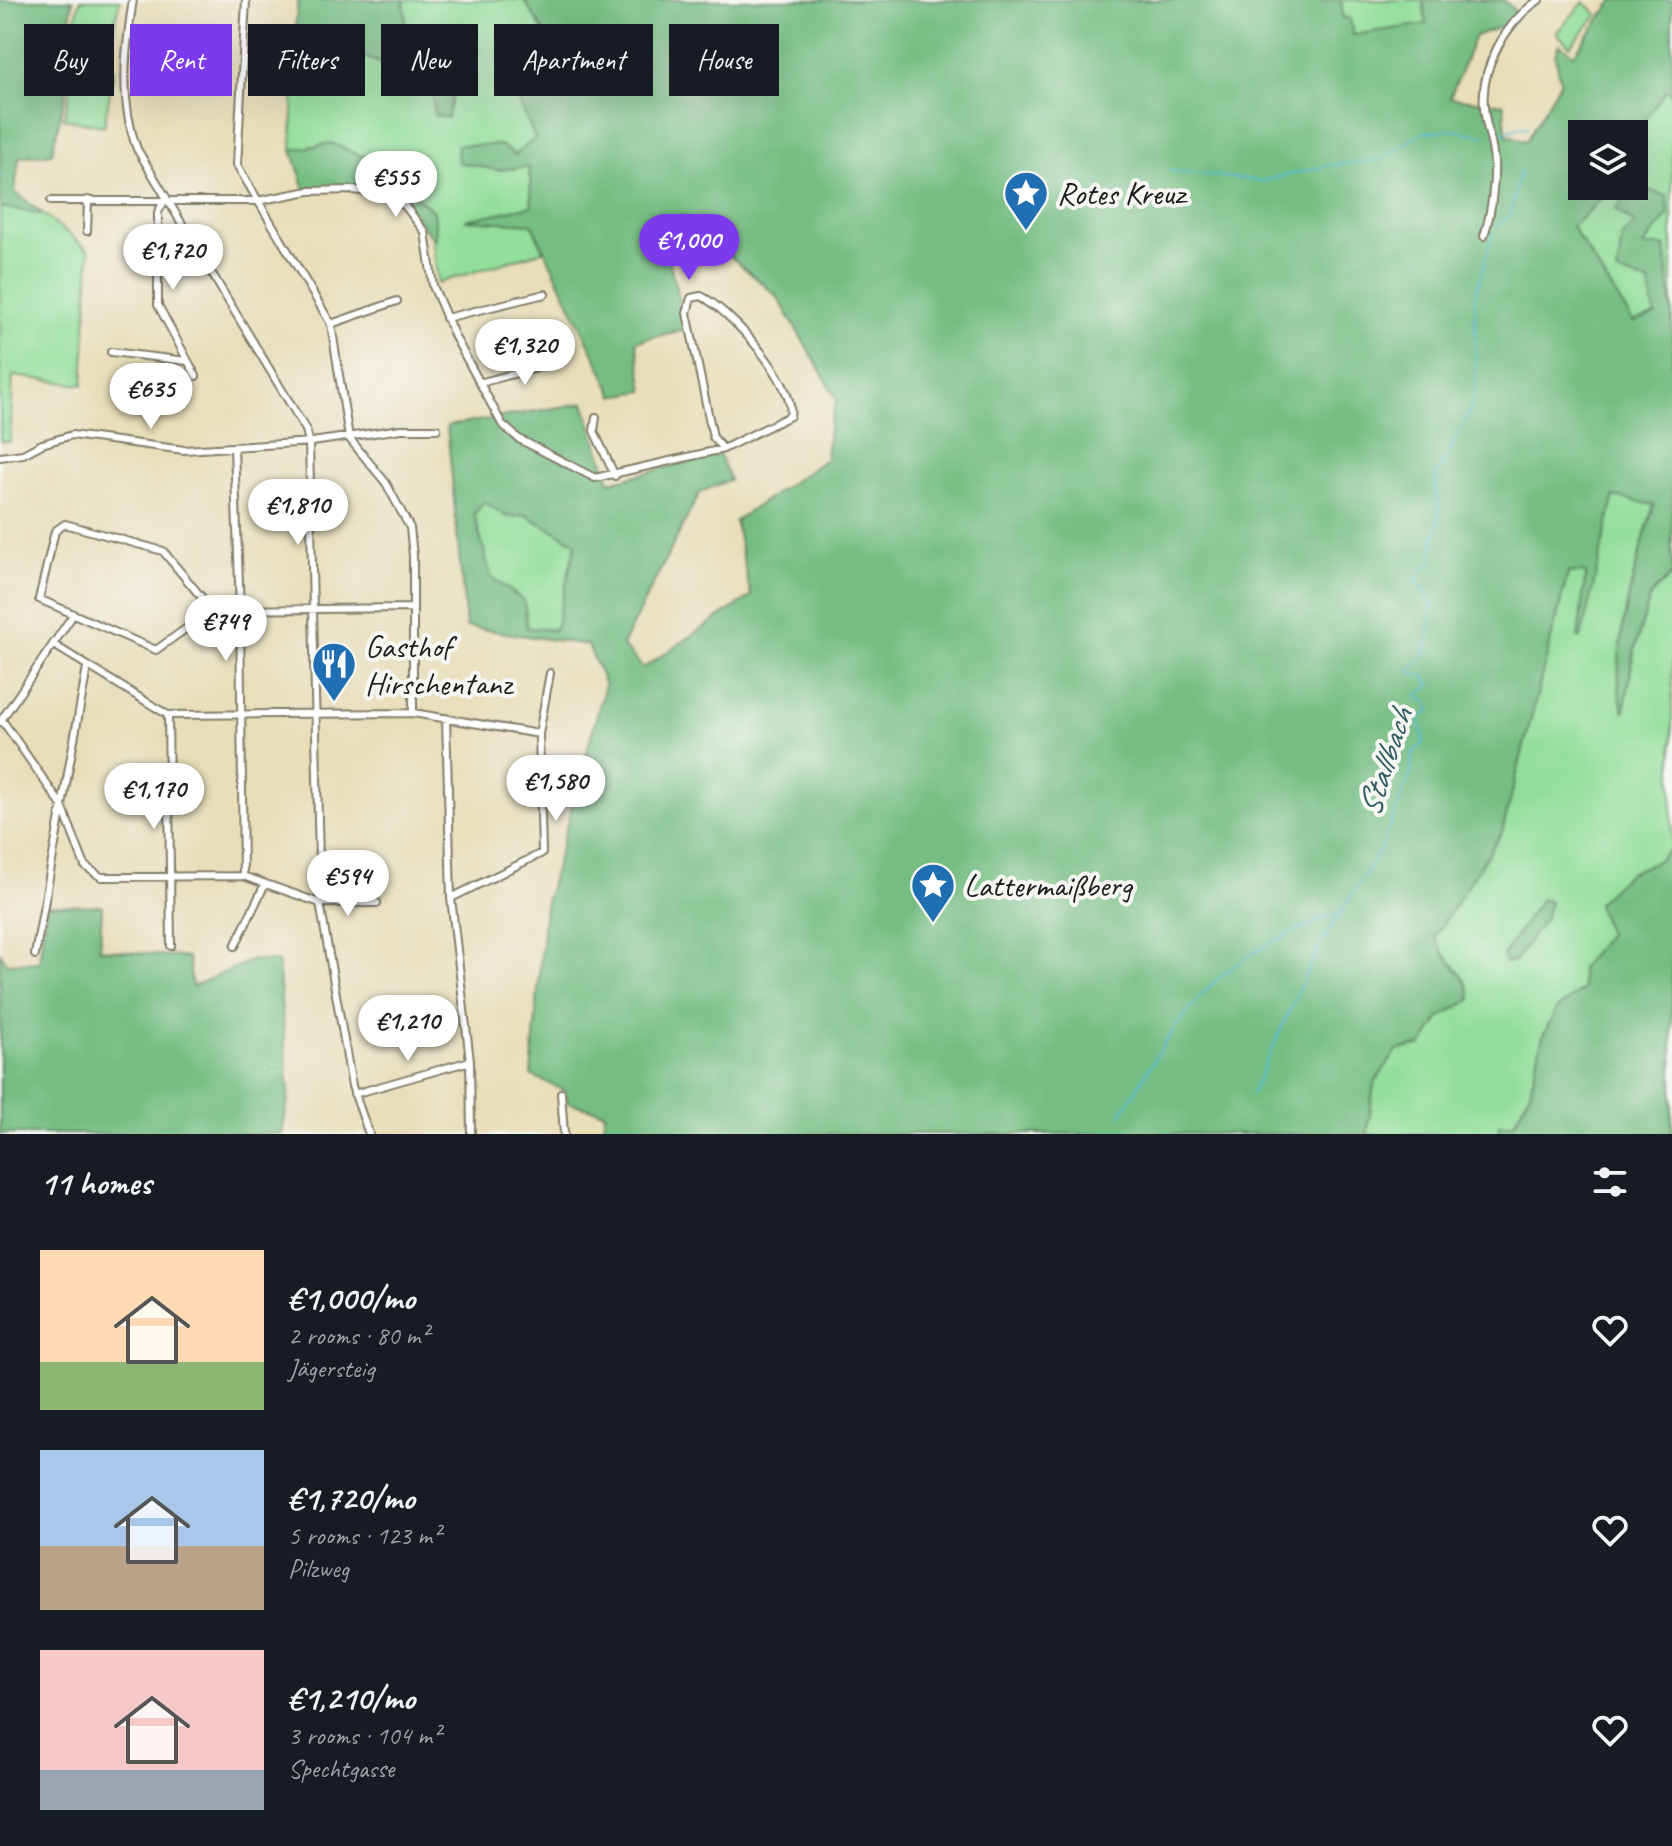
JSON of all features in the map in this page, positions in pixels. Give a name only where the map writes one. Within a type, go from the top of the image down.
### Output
[{"type":"street","points":[[133,0],[125,64],[130,130],[165,200],[306,430],[309,442],[320,903],[354,1094],[369,1134]]},
{"type":"street","points":[[246,0],[236,158],[257,201],[331,324],[349,438],[386,483],[407,520],[413,556],[413,713]]},
{"type":"street","points":[[1484,236],[1494,167],[1483,103],[1485,88],[1504,35],[1524,10],[1539,0]]},
{"type":"street","points":[[51,201],[257,201],[309,191],[354,190],[386,195],[405,206],[425,232],[433,286],[446,318],[502,424],[519,439],[589,477],[615,476],[723,449],[790,416],[789,402],[764,356],[724,310],[705,297],[694,296],[688,302],[687,313],[714,441],[723,449]]},
{"type":"street","points":[[87,231],[88,200]]},
{"type":"street","points":[[165,200],[158,212],[158,305],[196,376]]},
{"type":"street","points":[[446,318],[545,294]]},
{"type":"street","points":[[331,324],[397,301]]},
{"type":"street","points":[[111,352],[187,361]]},
{"type":"street","points":[[479,383],[563,361]]},
{"type":"street","points":[[596,417],[594,431],[615,476]]},
{"type":"street","points":[[0,457],[23,454],[42,444],[72,435],[184,450],[309,442],[401,429],[437,429]]},
{"type":"street","points":[[234,448],[240,610],[243,876]]},
{"type":"street","points":[[212,610],[163,551],[65,524],[55,531],[39,599],[156,650],[212,610],[412,608]]},
{"type":"street","points":[[73,615],[1,721],[62,806],[85,866],[92,873],[101,877],[243,876],[320,903],[377,903]]},
{"type":"street","points":[[54,645],[168,715],[413,713],[539,734]]},
{"type":"street","points":[[35,955],[87,668]]},
{"type":"street","points":[[451,898],[542,853],[539,734],[550,673]]},
{"type":"street","points":[[168,715],[171,946]]},
{"type":"street","points":[[446,718],[451,898],[470,1061],[471,1134]]},
{"type":"street","points":[[235,946],[265,884]]},
{"type":"street","points":[[354,1094],[470,1061]]},
{"type":"street","points":[[561,1093],[564,1134]]},
{"type":"green space","points":[[0,0],[73,0],[69,24],[24,24],[24,96],[65,96],[52,153],[19,157],[15,192],[43,214],[0,207]]},
{"type":"green space","points":[[80,0],[120,0],[114,26],[74,24]]},
{"type":"green space","points":[[298,0],[404,0],[406,24],[381,24],[381,64],[365,57],[365,24],[296,24]]},
{"type":"green space","points":[[404,0],[524,0],[539,24],[494,24],[494,96],[517,96],[535,138],[515,155],[500,145],[458,146],[496,170],[529,167],[532,206],[469,220],[532,223],[543,251],[438,283],[432,237],[436,239],[434,211],[365,157],[331,143],[292,150],[293,96],[365,96],[365,57],[381,64],[381,96],[434,96],[434,114],[447,117],[452,96],[478,96],[478,24],[406,24]]},
{"type":"green space","points":[[524,0],[1341,0],[1343,18],[1350,18],[1353,35],[1426,24],[1423,0],[1504,0],[1516,12],[1506,25],[1475,36],[1450,98],[1504,104],[1506,134],[1526,141],[1561,81],[1555,56],[1559,44],[1574,54],[1614,0],[1672,0],[1672,93],[1666,90],[1645,120],[1568,120],[1568,200],[1600,200],[1572,227],[1633,322],[1655,315],[1649,282],[1617,273],[1622,236],[1635,224],[1615,209],[1623,200],[1648,200],[1648,190],[1667,196],[1668,215],[1643,246],[1665,246],[1672,316],[1672,574],[1650,596],[1634,652],[1624,712],[1619,690],[1621,638],[1654,505],[1614,497],[1581,638],[1578,638],[1586,572],[1568,573],[1502,832],[1435,936],[1444,954],[1465,981],[1471,1000],[1440,1017],[1422,1045],[1397,1050],[1374,1084],[1367,1134],[602,1134],[605,1112],[568,1103],[565,1091],[531,1075],[545,906],[605,685],[588,645],[466,627],[447,426],[584,403],[610,482],[719,454],[730,480],[700,492],[622,645],[643,668],[751,596],[735,521],[826,459],[829,428],[837,399],[777,296],[684,217],[645,221],[647,239],[664,241],[687,329],[636,341],[644,391],[614,396],[532,224],[465,220],[532,206],[529,167],[496,170],[458,162],[457,145],[500,145],[515,155],[535,138],[517,96],[653,96],[653,24],[539,24]],"holes":[[[484,502],[508,517],[526,515],[576,543],[555,630],[527,628],[524,601],[491,577],[474,514]]]},
{"type":"green space","points":[[1341,0],[1423,0],[1427,24],[1352,35],[1343,18]]},
{"type":"green space","points":[[1584,2],[1598,15],[1570,46],[1556,33]]},
{"type":"green space","points":[[1666,89],[1672,93],[1672,316],[1665,246],[1642,246],[1636,224],[1656,315],[1633,322],[1572,227],[1600,200],[1648,200],[1648,120],[1644,120]]},
{"type":"green space","points":[[69,96],[109,96],[104,126],[64,119]]},
{"type":"green space","points":[[433,96],[453,96],[447,118],[434,115]]},
{"type":"green space","points":[[331,143],[365,157],[434,211],[436,239],[408,206],[386,192],[359,187],[305,189],[292,150]]},
{"type":"green space","points":[[0,207],[43,214],[90,251],[83,385],[13,376],[10,442],[0,441]]},
{"type":"green space","points":[[1614,496],[1654,504],[1621,637],[1619,691],[1624,712],[1634,652],[1650,596],[1672,574],[1672,848],[1657,861],[1629,873],[1597,903],[1608,934],[1581,968],[1583,989],[1556,1010],[1543,1036],[1530,1091],[1513,1124],[1499,1124],[1499,1134],[1367,1134],[1374,1084],[1397,1050],[1422,1045],[1440,1017],[1471,999],[1461,974],[1444,954],[1435,936],[1502,832],[1568,573],[1586,572],[1578,637]]},
{"type":"green space","points":[[484,502],[508,517],[526,515],[576,543],[555,630],[527,628],[524,601],[491,577],[474,514]]},
{"type":"green space","points":[[1672,848],[1672,1134],[1499,1134],[1499,1124],[1514,1124],[1530,1091],[1543,1036],[1556,1010],[1583,989],[1581,968],[1608,934],[1597,903],[1629,873],[1657,861]]},
{"type":"green space","points":[[1541,899],[1550,902],[1545,918],[1515,961],[1505,963],[1503,955]]},
{"type":"green space","points":[[46,905],[102,906],[100,949],[188,958],[192,987],[252,960],[278,962],[289,1095],[282,1134],[0,1134],[0,953],[7,963],[39,962]]},
{"type":"waterway","points":[[1494,136],[1521,127],[1528,128]]},
{"type":"waterway","points":[[1169,171],[1262,181],[1331,165],[1380,160],[1424,132],[1451,130],[1487,136]]},
{"type":"waterway","name":"Stallbach","points":[[1496,227],[1510,215],[1520,171]]},
{"type":"waterway","name":"Stallbach","points":[[1252,1093],[1318,948],[1380,850],[1411,773],[1413,753],[1424,742],[1419,718],[1430,711],[1427,702],[1416,696],[1430,686],[1425,676],[1412,674],[1409,669],[1426,651],[1431,602],[1417,581],[1421,571],[1434,561],[1432,548],[1439,509],[1435,477],[1469,414],[1476,387],[1475,296],[1493,232]]},
{"type":"waterway","points":[[1120,1116],[1180,1021],[1225,973],[1265,946],[1338,913]]},
{"type":"waterway","points":[[1531,1132],[1538,1134]]},
{"type":"place","name":"Rotes Kreuz","points":[[1026,232]]},
{"type":"place","name":"Gasthof Hirschentanz","points":[[334,703]]},
{"type":"place","name":"Lattermaißberg","points":[[933,924]]}]
